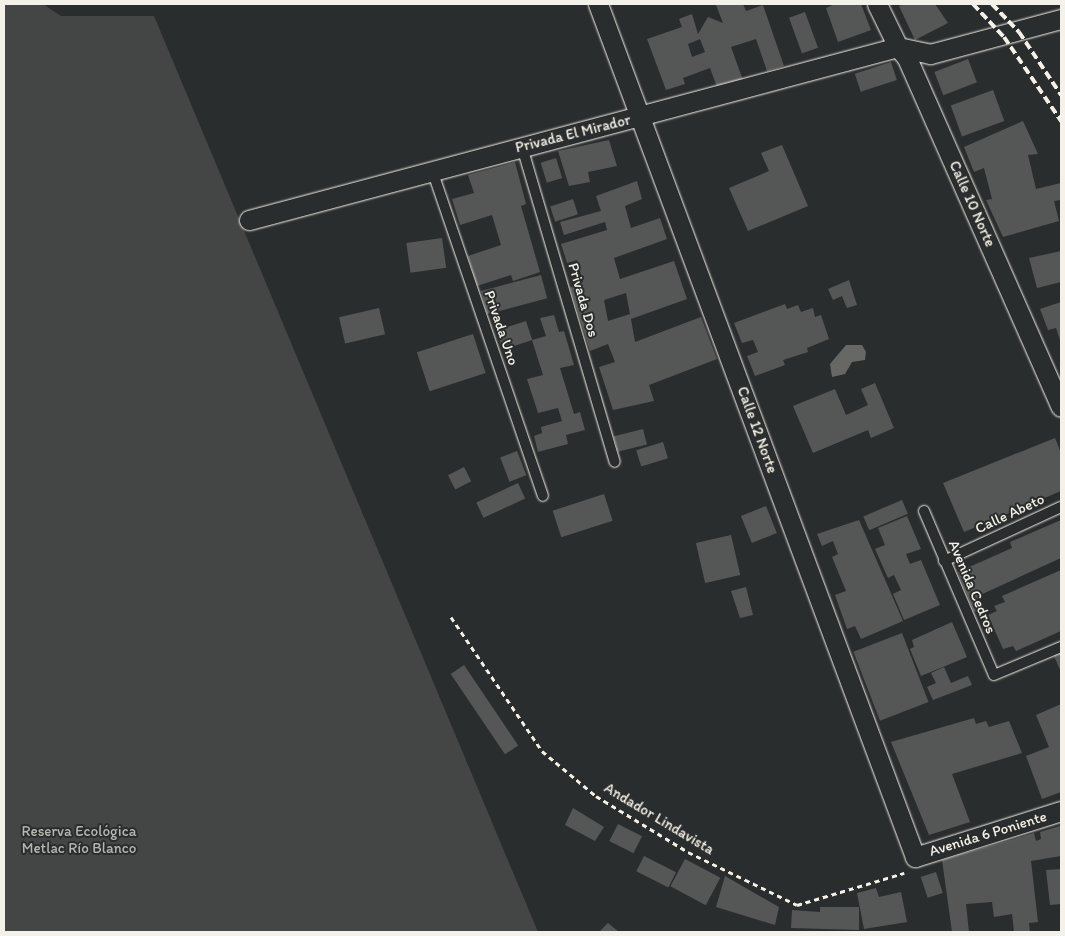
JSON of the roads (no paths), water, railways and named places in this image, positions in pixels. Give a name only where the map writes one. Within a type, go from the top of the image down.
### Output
[{"type":"street","name":"Calle 12 Norte","points":[[598,4],[915,857]]},
{"type":"street","name":"Calle 10 Norte","points":[[877,4],[898,47],[907,58],[1061,407]]},
{"type":"street","points":[[898,47],[930,54],[1061,19]]},
{"type":"street","name":"Privada El Mirador","points":[[249,220],[898,47]]},
{"type":"street","name":"Avenida 6 Poniente","points":[[915,857],[1061,811]]},
{"type":"lane","name":"Privada Dos","points":[[522,147],[615,462]]},
{"type":"lane","name":"Privada Uno","points":[[432,170],[543,496]]},
{"type":"lane","name":"Calle Abeto","points":[[944,562],[1061,507]]},
{"type":"lane","name":"Avenida Cedros","points":[[924,511],[944,562],[994,675],[1061,647]]},
{"type":"railway","points":[[973,4],[1004,37],[1061,121]]},
{"type":"railway","points":[[992,4],[1019,32],[1061,95]]},
{"type":"park label","name":"Reserva Ecológica Metlac Río Blanco","points":[[79,840]]}]
